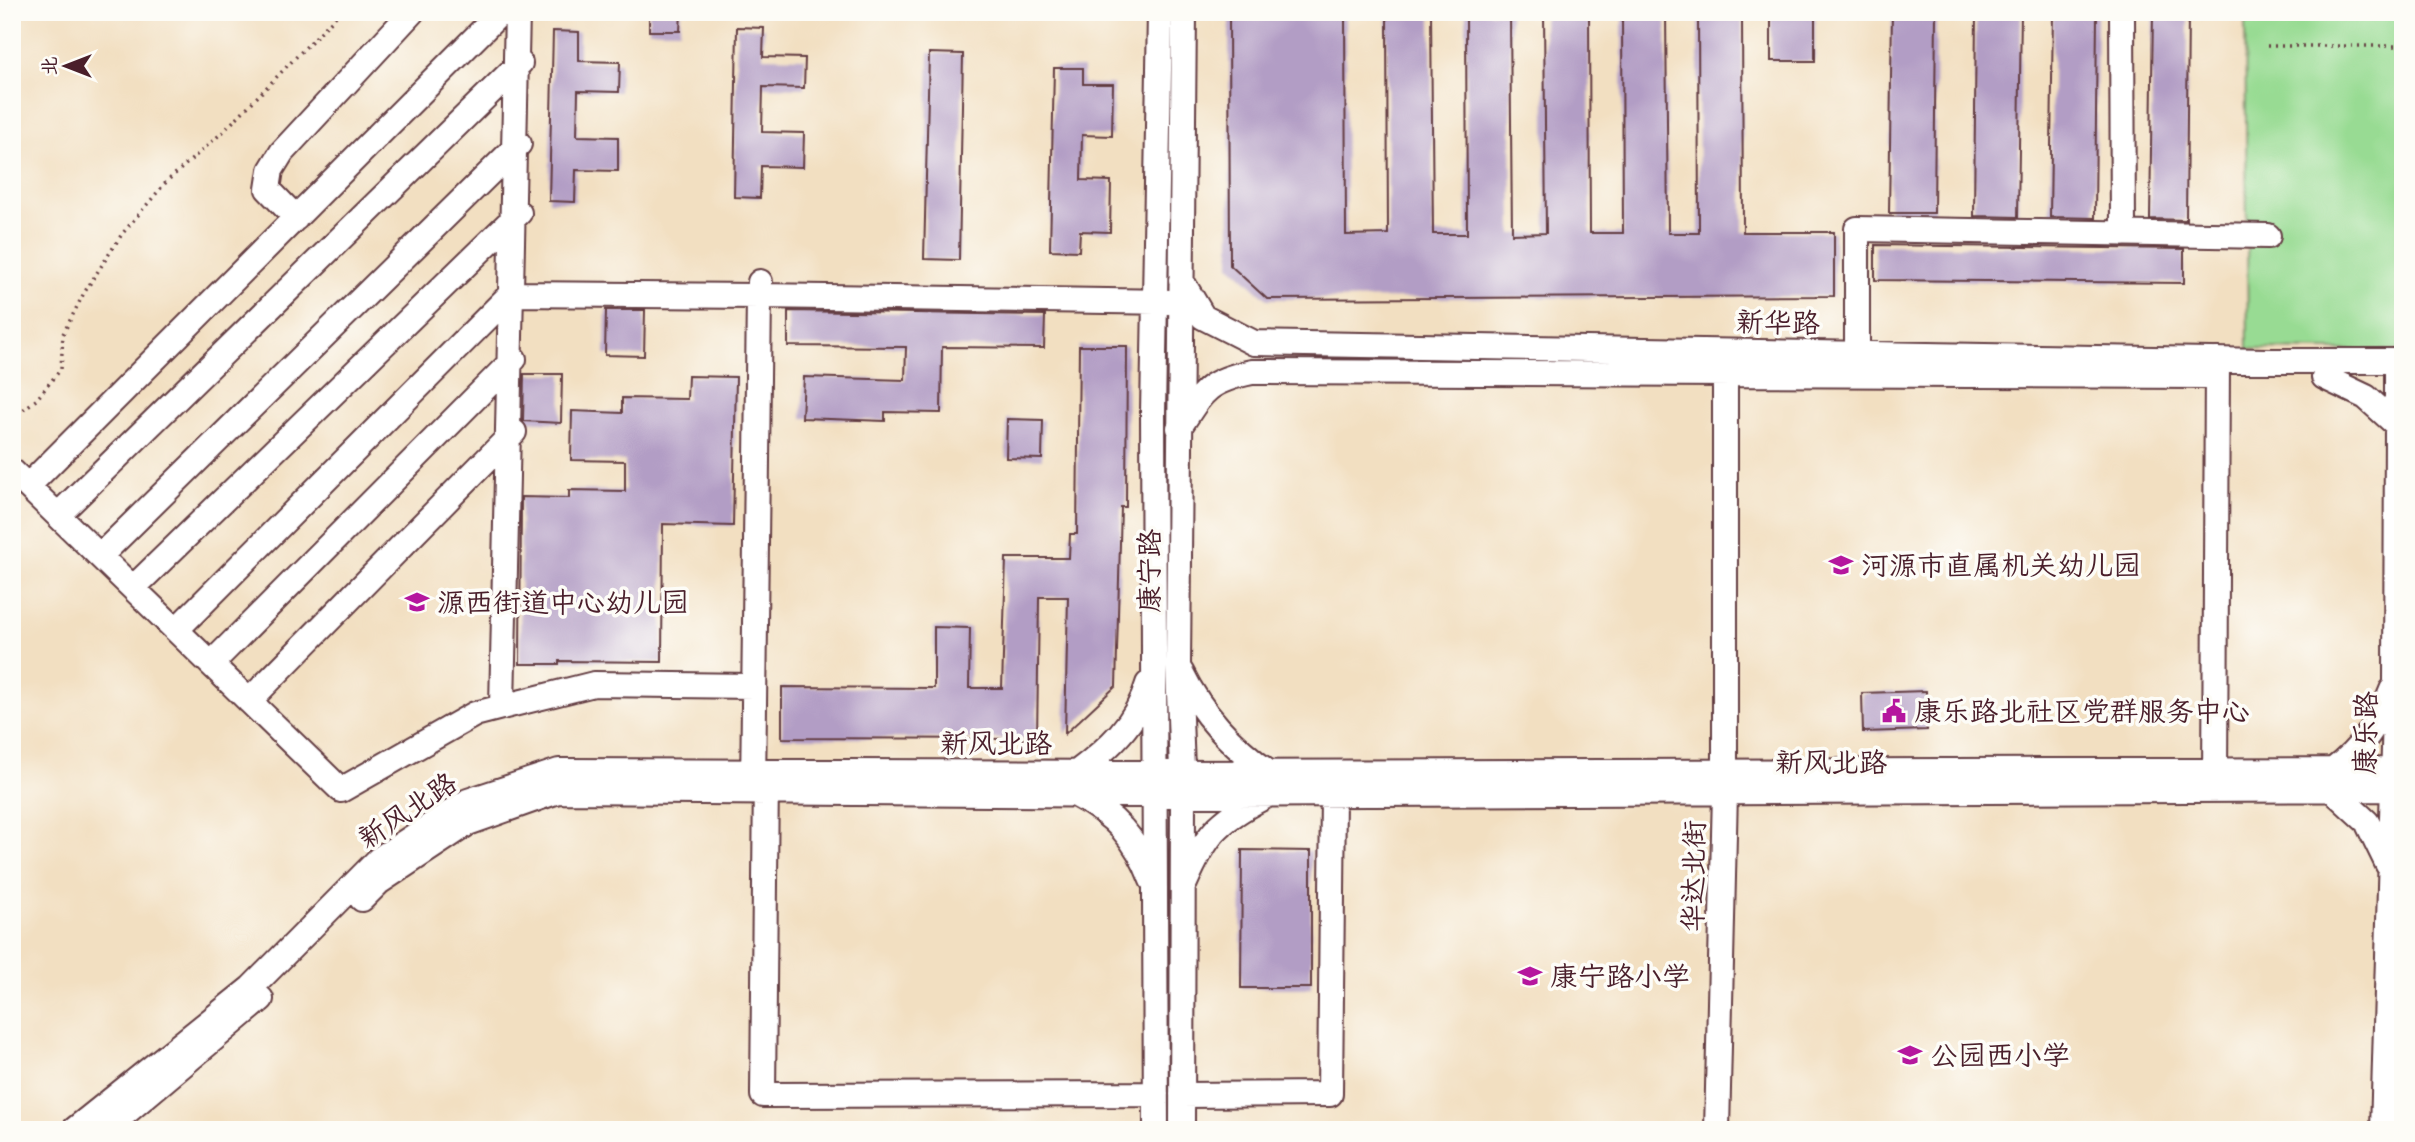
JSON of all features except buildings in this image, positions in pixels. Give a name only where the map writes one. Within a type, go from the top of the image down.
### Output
[{"type":"street","points":[[268,189],[271,170],[282,152],[412,12]]},
{"type":"street","points":[[25,478],[296,218],[501,12]]},
{"type":"street","points":[[61,511],[520,64],[517,12]]},
{"type":"street","points":[[505,700],[520,64],[524,12]]},
{"type":"street","name":"康宁路","points":[[1156,1130],[1152,666],[1160,12]]},
{"type":"street","name":"康宁路","points":[[1182,1130],[1182,784],[1178,666],[1184,12]]},
{"type":"street","points":[[2122,12],[2123,233]]},
{"type":"street","points":[[104,552],[518,145]]},
{"type":"street","points":[[250,170],[296,218]]},
{"type":"street","points":[[137,584],[516,215]]},
{"type":"street","points":[[1857,354],[1857,229],[2268,236]]},
{"type":"street","points":[[180,626],[515,286],[1155,293],[1181,289]]},
{"type":"street","points":[[753,289],[748,680],[763,1095],[1156,1094]]},
{"type":"street","name":"新华路","points":[[1181,289],[1203,317],[1254,343],[1731,363],[1857,354],[2217,368],[2324,377],[2400,369]]},
{"type":"street","points":[[215,660],[513,360]]},
{"type":"street","points":[[1731,363],[1731,782]]},
{"type":"street","name":"新华路","points":[[1180,428],[1201,394],[1225,378],[1252,372],[1731,363],[2400,369]]},
{"type":"street","points":[[2215,780],[2217,368]]},
{"type":"street","name":"康乐路","points":[[2383,1130],[2391,873],[2398,779],[2397,425],[2400,369]]},
{"type":"street","points":[[2324,377],[2366,397],[2397,425]]},
{"type":"street","points":[[253,696],[511,434]]},
{"type":"street","points":[[12,457],[25,478],[253,696],[341,790],[475,714],[505,700],[594,684],[748,680]]},
{"type":"street","name":"新风北路","points":[[1076,784],[1124,730],[1142,703],[1152,666]]},
{"type":"street","points":[[1178,666],[1193,698],[1215,726],[1269,783]]},
{"type":"street","points":[[2391,873],[2367,822],[2332,780],[2370,734],[2396,679]]},
{"type":"street","name":"新风北路","points":[[74,1130],[251,988],[379,859],[468,801],[559,771],[753,782],[1076,784],[2398,779]]},
{"type":"street","name":"新风北路","points":[[105,1130],[250,1010],[379,881],[468,823],[558,791],[753,782]]},
{"type":"street","name":"新风北路","points":[[1269,783],[1333,794],[1731,782]]},
{"type":"street","name":"华达北街","points":[[1717,1130],[1731,782]]},
{"type":"street","name":"华达北街","points":[[1730,1130],[1731,782]]},
{"type":"street","name":"新风北路","points":[[1182,890],[1197,857],[1215,829],[1269,783]]},
{"type":"street","points":[[1076,784],[1124,831],[1142,855],[1156,888]]},
{"type":"street","points":[[1182,1095],[1330,1094],[1333,794]]},
{"type":"street","points":[[2402,1130],[2403,1109]]},
{"type":"path","points":[[12,418],[36,400],[61,369],[63,334],[84,293],[122,234],[167,181],[224,131],[340,12]]},
{"type":"path","points":[[2267,46],[2403,46]]},
{"type":"green space","points":[[2245,12],[2403,12],[2403,351],[2248,349]]},
{"type":"place","name":"河源市直属机关幼儿园","points":[[1841,565]]},
{"type":"place","name":"源西街道中心幼儿园","points":[[417,602]]},
{"type":"place","name":"康乐路北社区党群服务中心","points":[[1894,711]]},
{"type":"place","name":"康宁路小学","points":[[1530,976]]},
{"type":"place","name":"公园西小学","points":[[1910,1055]]}]
